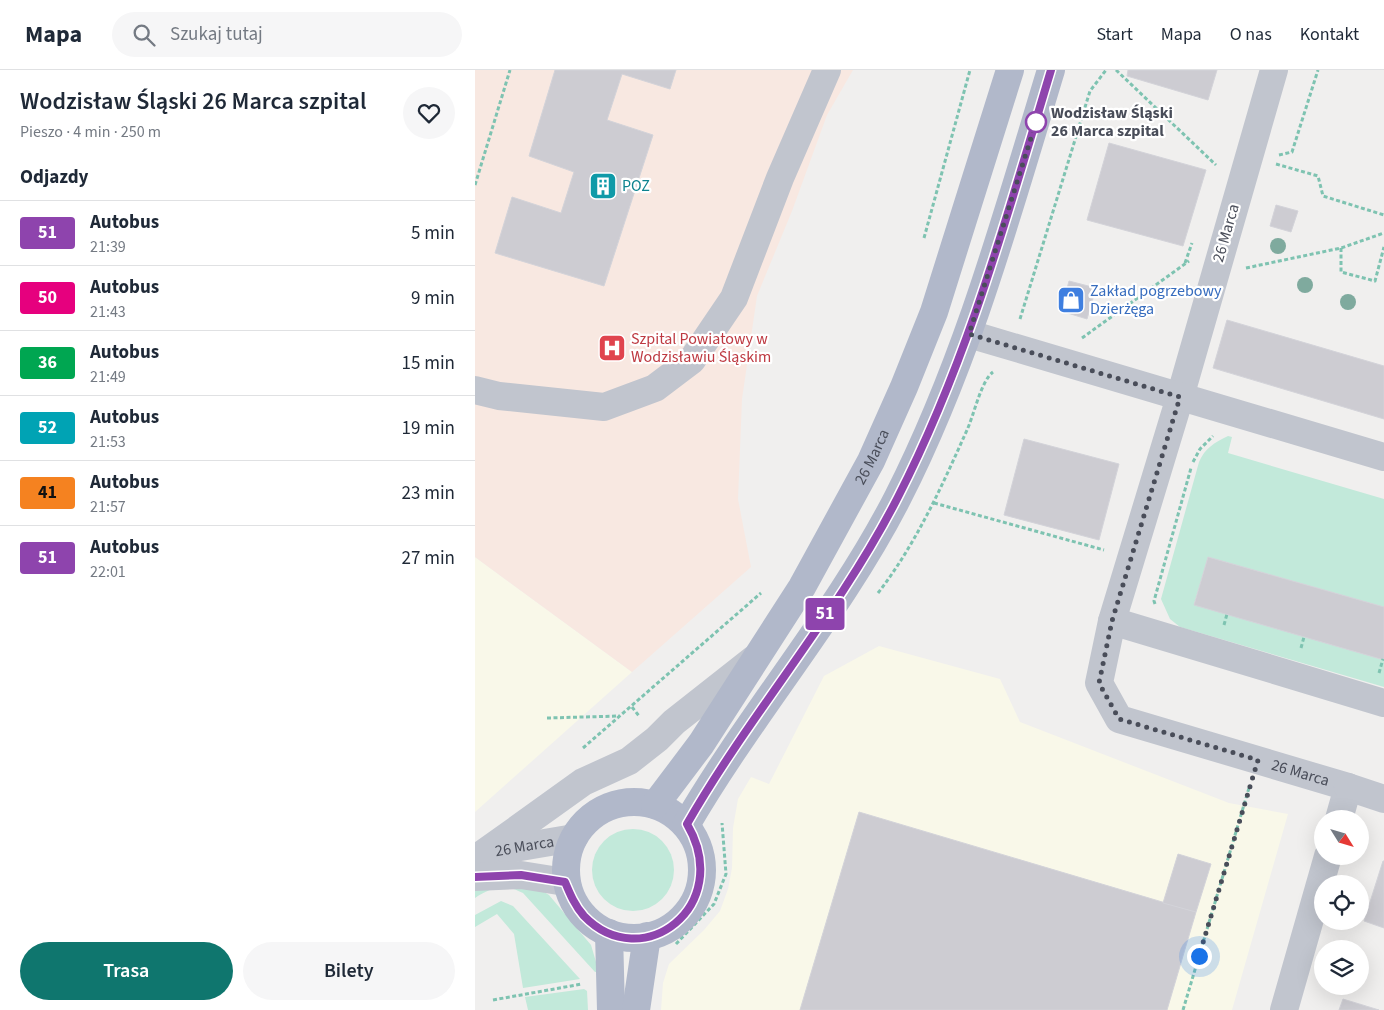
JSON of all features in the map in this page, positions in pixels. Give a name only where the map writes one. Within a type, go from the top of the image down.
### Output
[{"type":"main road","name":"26 Marca","points":[[655,805],[701,744],[802,587],[837,527],[871,461],[904,387],[934,312],[1010,70]]},
{"type":"main road","points":[[687,824],[710,784],[837,597],[893,505],[969,334],[989,277],[1051,70]]},
{"type":"main road","points":[[631,802],[655,805],[671,812],[687,824],[698,848],[701,865],[700,882],[695,898],[686,913],[674,924],[647,936],[630,938],[609,933],[583,915],[574,903],[565,882],[566,860],[574,838],[588,819],[608,806],[631,802]]},
{"type":"main road","points":[[609,933],[611,1010]]},
{"type":"main road","points":[[635,1010],[647,936]]},
{"type":"street","points":[[475,390],[499,396],[603,407],[655,388],[692,360],[733,298],[780,178],[827,70]]},
{"type":"street","name":"26 Marca","points":[[1274,70],[1180,397],[1112,621],[1099,683],[1119,719],[1348,787],[1342,810]]},
{"type":"street","points":[[969,334],[1384,457]]},
{"type":"street","points":[[1112,621],[1384,703]]},
{"type":"street","points":[[478,863],[583,782],[629,761],[657,739],[674,722],[754,659]]},
{"type":"street","points":[[1348,787],[1384,799]]},
{"type":"street","name":"26 Marca","points":[[478,863],[574,838]]},
{"type":"street","name":"26 Marca","points":[[478,863],[521,875],[565,882]]},
{"type":"street","points":[[1284,1010],[1325,865]]},
{"type":"path","points":[[475,185],[510,70]]},
{"type":"path","points":[[923,244],[970,70]]},
{"type":"path","points":[[1117,70],[1219,167]]},
{"type":"path","points":[[1271,162],[1318,176],[1323,196],[1384,215]]},
{"type":"path","points":[[1214,275],[1341,248],[1384,233]]},
{"type":"path","points":[[1184,263],[1194,237]]},
{"type":"path","points":[[1341,248],[1341,272],[1375,281],[1384,247]]},
{"type":"path","points":[[1157,607],[1153,601],[1194,460],[1210,438],[1225,432],[1232,412]]},
{"type":"path","points":[[934,502],[1109,552]]},
{"type":"path","points":[[580,750],[765,589]]},
{"type":"path","points":[[547,718],[620,716]]},
{"type":"path","points":[[1183,1010],[1258,760]]},
{"type":"path","points":[[493,1000],[583,984]]},
{"type":"shaded area","name":"Szpital Powiatowy w Wodzisławiu Śląskim","points":[[475,70],[853,70],[827,115],[792,211],[757,296],[742,399],[738,499],[751,567],[632,672],[475,557]]},
{"type":"shaded area","points":[[475,557],[632,672],[475,812]]},
{"type":"shaded area","points":[[879,646],[1000,679],[1020,722],[1229,803],[1288,814],[1232,1010],[661,1010],[663,983],[669,964],[704,930],[720,911],[728,889],[732,868],[733,828],[738,799],[751,777],[769,784],[824,676]]},
{"type":"green space","points":[[1228,436],[1232,437],[1228,453],[1384,499],[1384,607],[1208,557],[1194,604],[1384,660],[1384,687],[1180,627],[1170,619],[1161,599],[1199,462],[1211,446]]},
{"type":"green space","points":[[633,829],[649,832],[662,841],[671,854],[674,870],[671,886],[662,899],[649,908],[633,911],[617,908],[604,899],[595,886],[592,870],[595,854],[604,841],[617,832]]},
{"type":"green space","points":[[499,884],[541,890],[549,895],[591,945],[599,972],[595,972],[523,893],[504,887],[487,891],[475,898],[475,889]]},
{"type":"green space","points":[[501,901],[513,906],[580,979],[523,988],[514,934],[497,914],[475,927],[475,915]]},
{"type":"green space","points":[[584,989],[587,991],[588,1010],[528,1010],[525,997]]},
{"type":"building","name":"POZ","points":[[555,70],[676,70],[670,89],[622,74],[607,120],[653,135],[604,286],[495,253],[512,197],[561,213],[574,172],[529,156]]},
{"type":"building","points":[[1128,70],[1217,70],[1208,100],[1127,76]]},
{"type":"building","points":[[1109,143],[1206,170],[1183,246],[1087,220]]},
{"type":"building","points":[[1276,205],[1298,211],[1291,232],[1270,226]]},
{"type":"building","points":[[1069,281],[1096,288],[1087,319],[1061,311]]},
{"type":"building","points":[[1227,320],[1384,366],[1384,419],[1213,368]]},
{"type":"building","points":[[1024,439],[1119,464],[1099,540],[1004,515]]},
{"type":"building","points":[[1208,557],[1384,607],[1384,660],[1194,605]]},
{"type":"building","points":[[859,812],[1196,912],[1167,1010],[800,1010]]},
{"type":"building","points":[[1178,854],[1211,864],[1196,912],[1163,903]]},
{"type":"building","points":[[1384,861],[1384,928],[1369,923],[1369,905]]},
{"type":"building","points":[[1343,999],[1379,1010],[1339,1010]]},
{"type":"bus line","name":"51","points":[[475,877],[521,875],[565,882],[574,903],[583,915],[593,924],[617,936],[630,938],[659,933],[674,924],[686,913],[695,898],[700,882],[701,865],[698,848],[687,824],[710,784],[837,597],[898,497],[969,334],[989,277],[1051,70]]},
{"type":"place","name":"Wodzisław Śląski 26 Marca szpital","points":[[1036,122]]},
{"type":"place","name":"POZ","points":[[603,186]]},
{"type":"place","name":"Zakład pogrzebowy Dzierżęga","points":[[1071,300]]},
{"type":"place","name":"Szpital Powiatowy w Wodzisławiu Śląskim","points":[[612,348]]},
{"type":"route","points":[[1036,122],[989,277],[969,334],[1180,397],[1112,621],[1099,683],[1119,719],[1258,760],[1199,956]]}]
